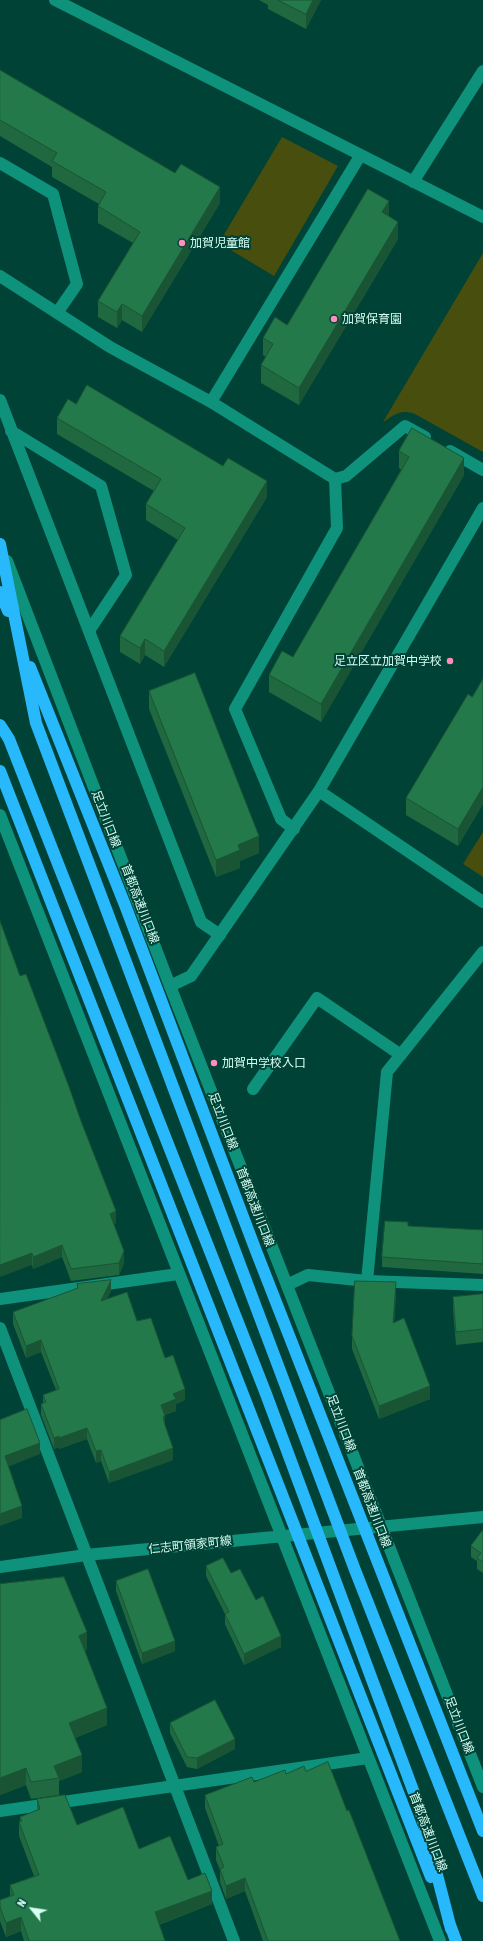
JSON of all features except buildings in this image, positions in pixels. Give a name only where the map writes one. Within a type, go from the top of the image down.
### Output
[{"type":"highway","points":[[0,544],[36,723],[355,1570],[483,1896]]},
{"type":"highway","name":"首都高速川口線","points":[[0,592],[125,905],[256,1251],[483,1831]]},
{"type":"highway","points":[[0,726],[9,739],[266,1394],[420,1809],[451,1929]]},
{"type":"highway","name":"首都高速川口線","points":[[0,771],[456,1941]]},
{"type":"street","points":[[55,0],[360,156],[483,217]]},
{"type":"street","points":[[414,182],[483,71]]},
{"type":"street","points":[[212,402],[360,156]]},
{"type":"street","points":[[0,163],[53,194],[76,284],[57,313]]},
{"type":"street","points":[[0,276],[110,347],[212,402],[335,479],[346,476],[405,426],[483,470]]},
{"type":"street","points":[[0,400],[201,922],[220,935]]},
{"type":"street","points":[[11,431],[101,486],[126,575],[89,631]]},
{"type":"street","points":[[294,829],[281,819],[235,709],[337,528],[335,479]]},
{"type":"street","points":[[170,986],[191,976],[320,792],[483,508]]},
{"type":"street","name":"足立川口線","points":[[0,544],[170,986],[483,1787]]},
{"type":"street","points":[[320,792],[483,902]]},
{"type":"street","points":[[0,815],[4,835],[440,1941]]},
{"type":"street","points":[[367,1281],[387,1072],[483,952]]},
{"type":"street","points":[[253,1089],[317,998],[401,1055]]},
{"type":"street","points":[[0,1299],[178,1274]]},
{"type":"street","points":[[287,1285],[308,1275],[367,1281],[483,1285]]},
{"type":"street","points":[[0,1328],[234,1941]]},
{"type":"street","name":"仁志町領家町線","points":[[0,1567],[86,1555],[281,1535],[483,1517]]},
{"type":"street","points":[[0,1811],[173,1784],[368,1758]]},
{"type":"green space","points":[[282,137],[338,166],[274,276],[219,243]]},
{"type":"green space","points":[[483,253],[483,452],[415,414],[406,412],[398,413],[383,422]]},
{"type":"green space","points":[[483,832],[483,877],[463,864]]},
{"type":"place","name":"加賀児童館","points":[[182,243]]},
{"type":"place","name":"加賀保育園","points":[[334,319]]},
{"type":"place","name":"足立区立加賀中学校","points":[[450,661]]},
{"type":"place","name":"加賀中学校入口","points":[[214,1063]]}]
